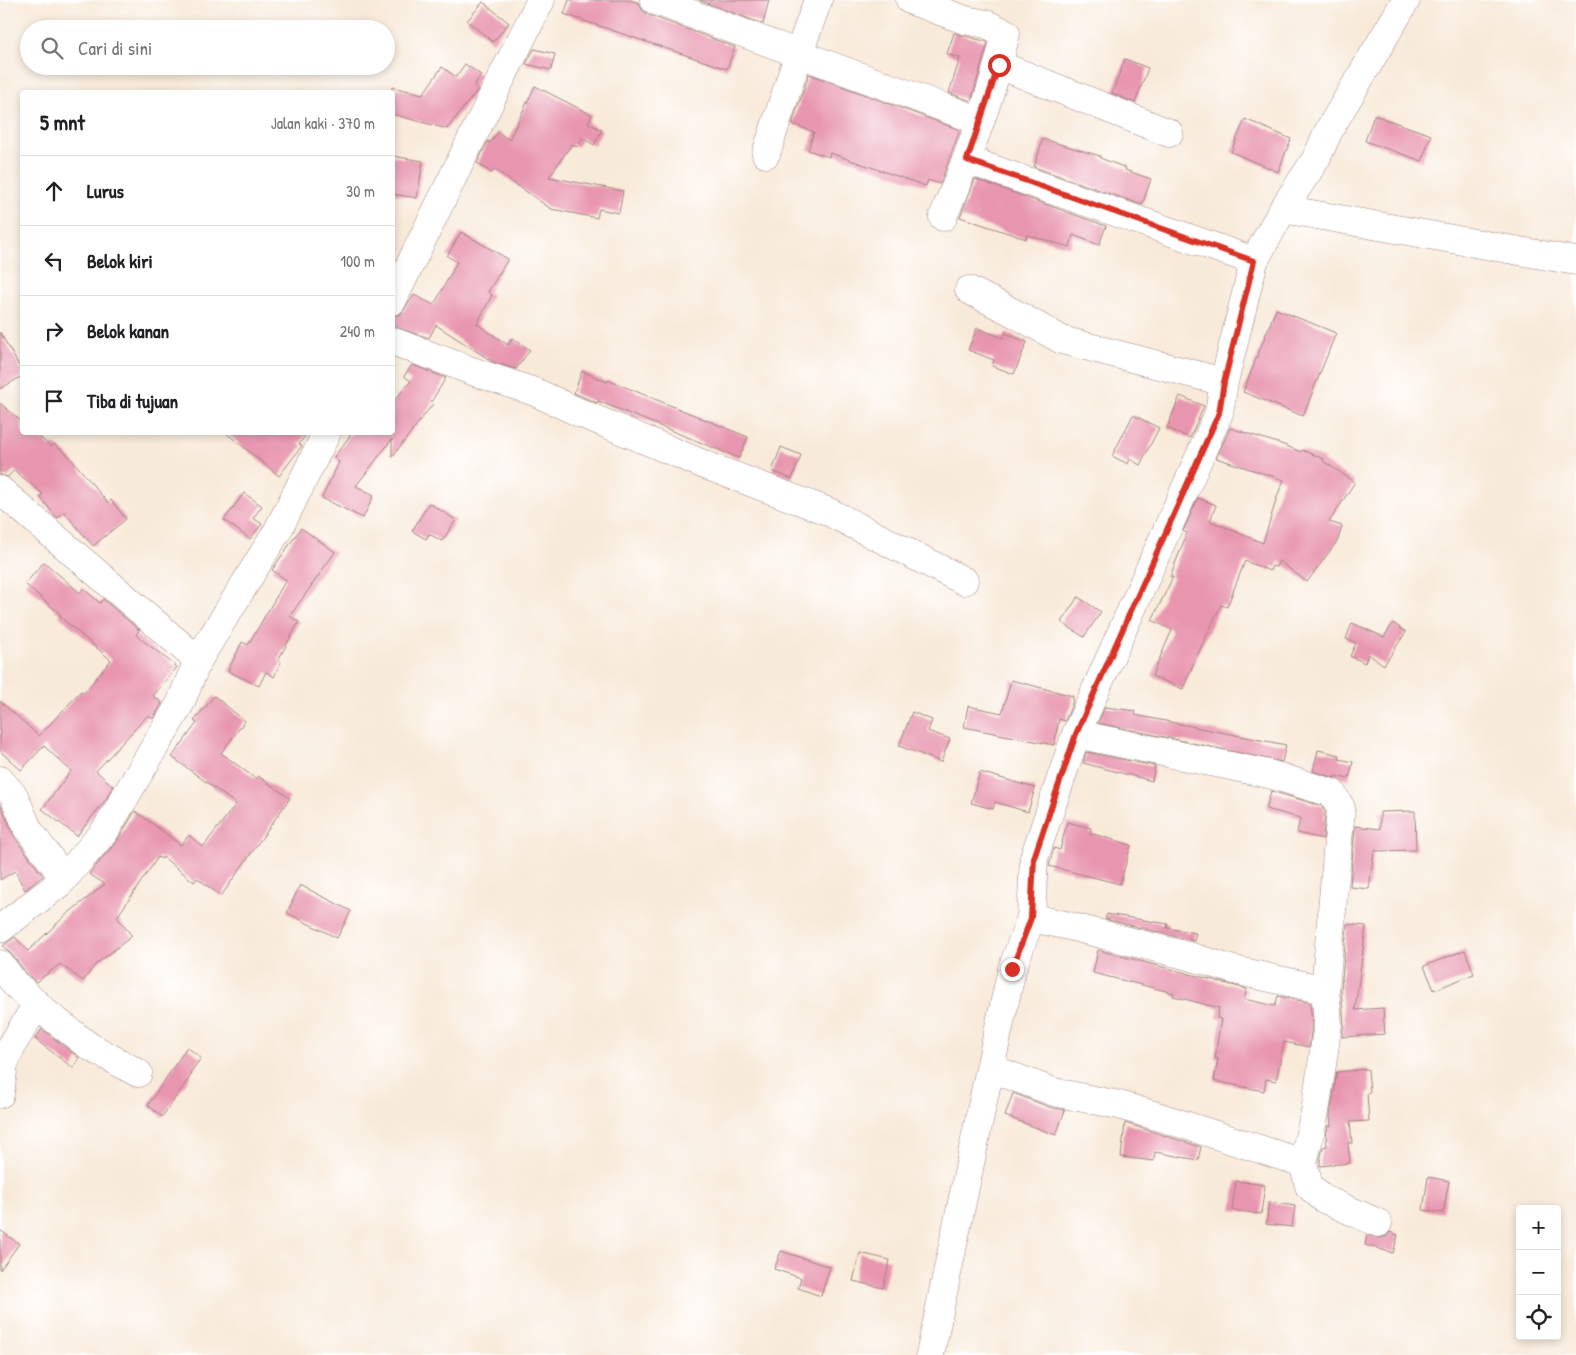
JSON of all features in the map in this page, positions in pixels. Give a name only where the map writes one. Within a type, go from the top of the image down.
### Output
[{"type":"street","points":[[395,295],[541,0]]},
{"type":"street","points":[[654,0],[980,121]]},
{"type":"street","points":[[766,154],[818,0]]},
{"type":"street","points":[[910,0],[965,20],[986,24],[1006,33],[999,65],[967,160],[944,217]]},
{"type":"street","points":[[930,1355],[1012,969],[1031,918],[1034,858],[1076,734],[1219,413],[1224,382],[1254,261],[1283,209],[1316,159],[1329,130],[1406,0]]},
{"type":"street","points":[[999,65],[1169,133]]},
{"type":"street","points":[[967,160],[1254,261]]},
{"type":"street","points":[[1283,209],[1576,261]]},
{"type":"street","points":[[969,290],[1062,340],[1224,382]]},
{"type":"street","points":[[395,342],[535,392],[696,461],[828,511],[964,581]]},
{"type":"street","points":[[0,929],[60,883],[104,831],[180,704],[198,660],[278,530],[326,435]]},
{"type":"street","points":[[0,490],[198,660]]},
{"type":"street","points":[[1076,734],[1269,774],[1332,793],[1341,808],[1325,990],[1328,1024],[1315,1112],[1303,1163],[1309,1186],[1324,1199],[1378,1223]]},
{"type":"street","points":[[0,780],[14,796],[28,828],[64,878]]},
{"type":"street","points":[[1031,918],[1192,957],[1234,970],[1325,990]]},
{"type":"street","points":[[0,964],[15,984],[90,1046],[138,1073]]},
{"type":"street","points":[[0,1094],[4,1064],[12,1045],[37,1004]]},
{"type":"street","points":[[990,1068],[1054,1092],[1136,1110],[1303,1163]]},
{"type":"building","points":[[569,0],[630,0],[639,3],[642,10],[649,15],[735,47],[727,69],[564,14]]},
{"type":"building","points":[[699,0],[769,0],[763,24]]},
{"type":"building","points":[[483,2],[509,23],[493,42],[467,21]]},
{"type":"building","points":[[954,33],[988,42],[971,101],[949,93],[960,58],[947,54]]},
{"type":"building","points":[[534,49],[555,54],[551,70],[526,64]]},
{"type":"building","points":[[1125,59],[1148,68],[1135,103],[1112,93]]},
{"type":"building","points":[[465,64],[481,75],[474,86],[478,89],[447,129],[395,115],[395,90],[392,90],[392,87],[423,94],[442,67],[456,77]]},
{"type":"building","points":[[809,74],[960,130],[940,184],[928,180],[926,186],[830,153],[829,157],[808,150],[814,132],[792,124]]},
{"type":"building","points":[[535,86],[592,115],[588,123],[602,130],[594,145],[582,138],[577,147],[572,144],[549,177],[623,191],[619,213],[599,209],[597,218],[551,209],[494,169],[492,173],[477,163],[488,141],[490,143],[498,132],[509,140]]},
{"type":"building","points":[[1374,115],[1431,135],[1422,161],[1365,141]]},
{"type":"building","points":[[1245,119],[1291,139],[1278,172],[1231,152]]},
{"type":"building","points":[[1043,139],[1100,156],[1100,158],[1126,168],[1125,170],[1151,179],[1142,205],[1034,167]]},
{"type":"building","points":[[395,156],[423,161],[417,198],[395,194]]},
{"type":"building","points":[[975,179],[1106,226],[1099,245],[1073,235],[1070,247],[1027,235],[1026,239],[960,217]]},
{"type":"building","points":[[461,232],[508,259],[488,292],[492,295],[477,324],[508,345],[512,338],[530,350],[516,369],[493,362],[436,325],[429,338],[395,327],[395,316],[401,314],[414,295],[434,305],[457,262],[447,256]]},
{"type":"building","points":[[1276,309],[1336,333],[1303,416],[1243,392]]},
{"type":"building","points":[[977,328],[1003,338],[1005,333],[1027,342],[1014,374],[992,366],[994,360],[968,350]]},
{"type":"building","points":[[0,332],[20,367],[20,377],[0,389]]},
{"type":"building","points":[[412,365],[446,378],[431,402],[433,404],[392,457],[392,439],[356,486],[374,495],[363,518],[322,498],[339,462],[334,457],[351,435],[395,435],[395,400],[411,381],[404,376]]},
{"type":"building","points":[[582,371],[748,437],[739,458],[574,393]]},
{"type":"building","points":[[1180,396],[1204,406],[1190,438],[1167,428]]},
{"type":"building","points":[[0,403],[20,420],[20,435],[37,435],[51,447],[54,444],[68,455],[108,503],[111,500],[126,519],[93,546],[64,512],[57,518],[40,497],[43,494],[14,470],[8,477],[0,475]]},
{"type":"building","points":[[1133,415],[1159,428],[1140,465],[1130,459],[1128,464],[1112,456]]},
{"type":"building","points":[[1230,428],[1301,452],[1302,450],[1324,459],[1323,461],[1355,482],[1329,522],[1342,526],[1338,540],[1307,582],[1279,561],[1276,567],[1272,566],[1270,571],[1245,561],[1227,607],[1221,605],[1183,689],[1152,676],[1172,630],[1152,620],[1173,577],[1170,577],[1187,533],[1183,531],[1198,498],[1216,505],[1210,521],[1263,543],[1284,480],[1216,458]]},
{"type":"building","points":[[229,435],[306,435],[299,444],[302,446],[279,476]]},
{"type":"building","points":[[781,447],[801,455],[792,479],[772,471]]},
{"type":"building","points":[[244,493],[262,506],[253,518],[262,524],[250,539],[224,520]]},
{"type":"building","points":[[429,503],[456,520],[442,541],[429,534],[426,539],[412,531]]},
{"type":"building","points":[[301,528],[335,552],[290,616],[299,622],[278,660],[281,662],[274,677],[266,672],[259,686],[228,671],[242,642],[248,645],[286,580],[272,570]]},
{"type":"building","points":[[44,562],[80,593],[83,588],[100,603],[103,599],[139,630],[136,635],[177,667],[153,696],[162,703],[153,719],[148,715],[96,771],[113,786],[106,799],[77,836],[42,809],[71,771],[44,746],[21,770],[0,751],[0,701],[39,736],[81,691],[84,693],[111,660],[25,584]]},
{"type":"building","points":[[1078,597],[1101,612],[1084,637],[1061,622]]},
{"type":"building","points":[[1352,623],[1384,637],[1393,623],[1406,632],[1384,665],[1368,654],[1365,663],[1350,656],[1356,643],[1346,639]]},
{"type":"building","points":[[1011,680],[1073,696],[1065,721],[1059,719],[1054,745],[964,727],[968,706],[1002,713]]},
{"type":"building","points":[[214,696],[245,721],[221,753],[256,779],[258,776],[290,798],[221,896],[197,878],[194,882],[163,857],[162,859],[158,857],[117,917],[132,936],[96,964],[83,981],[60,964],[36,982],[3,946],[15,937],[28,951],[66,915],[105,884],[89,874],[117,841],[135,811],[181,845],[189,835],[203,847],[236,804],[172,757],[197,723],[194,721]]},
{"type":"building","points":[[1105,707],[1136,711],[1135,715],[1286,745],[1282,762],[1098,723]]},
{"type":"building","points":[[912,712],[932,720],[928,731],[950,739],[941,762],[899,746]]},
{"type":"building","points":[[1318,750],[1340,755],[1339,759],[1353,762],[1349,779],[1335,776],[1335,778],[1313,771]]},
{"type":"building","points":[[1086,752],[1155,766],[1152,781],[1083,763]]},
{"type":"building","points":[[980,772],[1035,788],[1028,812],[995,802],[993,809],[971,803]]},
{"type":"building","points":[[1271,791],[1322,806],[1325,812],[1323,839],[1297,833],[1300,818],[1266,809]]},
{"type":"building","points":[[0,804],[15,838],[43,876],[25,890],[15,871],[0,880]]},
{"type":"building","points":[[1415,811],[1416,850],[1374,851],[1369,889],[1350,887],[1355,826],[1380,829],[1380,812]]},
{"type":"building","points":[[1067,822],[1091,828],[1090,833],[1131,845],[1120,884],[1049,866],[1054,848],[1060,850]]},
{"type":"building","points":[[300,885],[351,911],[337,938],[287,913]]},
{"type":"building","points":[[1107,914],[1168,924],[1167,928],[1196,933],[1194,941],[1105,919]]},
{"type":"building","points":[[1347,924],[1366,926],[1355,1010],[1383,1008],[1385,1034],[1342,1037],[1344,1023],[1341,990]]},
{"type":"building","points":[[1098,950],[1247,989],[1244,999],[1275,1006],[1278,996],[1310,1003],[1312,1024],[1309,1047],[1284,1042],[1276,1081],[1266,1079],[1264,1091],[1214,1081],[1218,1059],[1215,1058],[1221,1019],[1217,1018],[1219,1008],[1173,996],[1174,993],[1093,973]]},
{"type":"building","points":[[1465,950],[1474,974],[1434,990],[1424,966]]},
{"type":"building","points":[[42,1029],[79,1058],[73,1068],[35,1039]]},
{"type":"building","points":[[187,1047],[201,1058],[162,1117],[148,1105]]},
{"type":"building","points":[[1368,1069],[1370,1092],[1367,1093],[1369,1121],[1350,1122],[1352,1143],[1348,1143],[1350,1163],[1320,1166],[1323,1147],[1327,1146],[1326,1135],[1328,1126],[1331,1126],[1330,1116],[1337,1072]]},
{"type":"building","points":[[1013,1093],[1049,1107],[1065,1110],[1056,1135],[1005,1116]]},
{"type":"building","points":[[1125,1123],[1201,1147],[1198,1160],[1155,1152],[1154,1161],[1121,1157]]},
{"type":"building","points":[[1428,1177],[1449,1181],[1443,1213],[1423,1210]]},
{"type":"building","points":[[1236,1181],[1265,1185],[1261,1214],[1232,1210]]},
{"type":"building","points":[[1269,1202],[1295,1206],[1292,1227],[1266,1224]]},
{"type":"building","points":[[0,1230],[19,1244],[0,1270]]},
{"type":"building","points":[[1390,1232],[1398,1235],[1393,1253],[1365,1245],[1367,1235],[1380,1238],[1387,1236]]},
{"type":"building","points":[[781,1251],[830,1267],[821,1296],[798,1288],[801,1278],[774,1269]]},
{"type":"building","points":[[860,1253],[890,1260],[883,1288],[853,1281]]},
{"type":"route","points":[[999,65],[967,160],[1254,261],[1224,382],[1219,413],[1076,734],[1034,858],[1031,918],[1012,969]]}]
